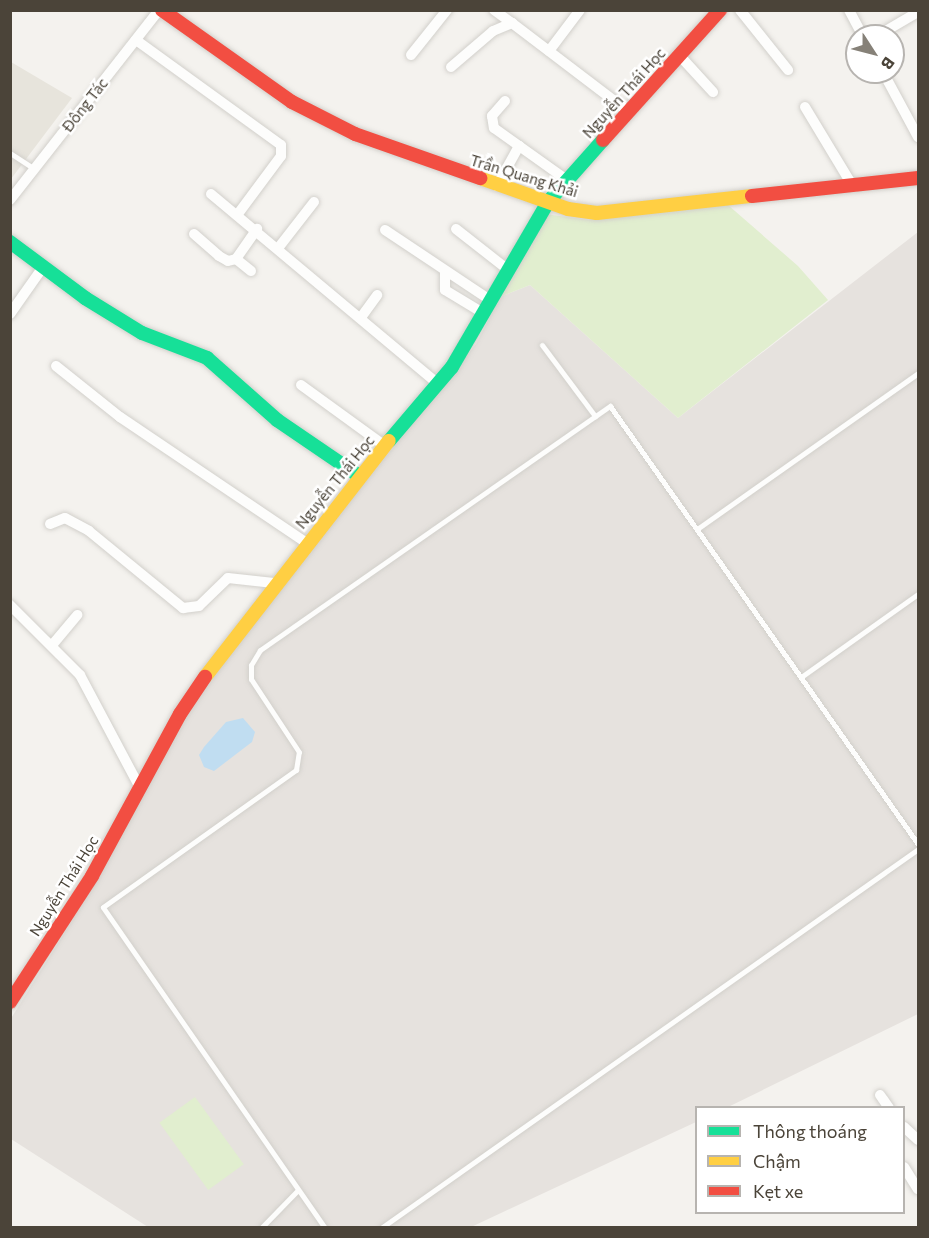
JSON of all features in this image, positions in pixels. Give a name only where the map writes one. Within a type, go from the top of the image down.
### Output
[{"type":"street","name":"Đông Tác","points":[[10,200],[161,10]]},
{"type":"street","name":"Trần Quang Khải","points":[[161,10],[292,102],[355,134],[497,186],[548,202],[597,213],[918,178]]},
{"type":"street","points":[[411,55],[447,10]]},
{"type":"street","points":[[494,10],[629,112]]},
{"type":"street","points":[[549,51],[580,10]]},
{"type":"street","points":[[740,10],[788,70]]},
{"type":"street","points":[[849,10],[857,24]]},
{"type":"street","name":"Nguyễn Thái Học","points":[[10,1002],[92,876],[197,687],[359,476],[438,384],[548,202],[719,11]]},
{"type":"street","points":[[898,24],[918,12]]},
{"type":"street","points":[[451,67],[493,31],[512,23]]},
{"type":"street","points":[[136,40],[281,145],[281,156],[238,214]]},
{"type":"street","points":[[680,56],[712,92]]},
{"type":"street","points":[[890,84],[918,136]]},
{"type":"street","points":[[505,101],[490,123],[567,180]]},
{"type":"street","points":[[805,107],[852,185]]},
{"type":"street","points":[[497,186],[519,146]]},
{"type":"street","points":[[211,194],[258,229],[362,316],[438,384]]},
{"type":"street","points":[[279,247],[314,202]]},
{"type":"street","points":[[194,234],[228,261],[236,259],[258,229]]},
{"type":"street","points":[[456,229],[507,269]]},
{"type":"street","points":[[385,230],[490,300]]},
{"type":"street","points":[[10,242],[43,267],[142,333],[207,358],[277,420],[359,476]]},
{"type":"street","points":[[236,259],[251,271]]},
{"type":"street","points":[[10,314],[43,267]]},
{"type":"street","points":[[445,272],[446,290],[483,313]]},
{"type":"street","points":[[362,316],[377,294]]},
{"type":"street","points":[[56,366],[120,417],[307,543]]},
{"type":"street","points":[[301,385],[385,446]]},
{"type":"street","points":[[50,524],[65,518],[88,531],[183,608],[198,606],[228,578],[274,584]]},
{"type":"street","points":[[10,605],[53,644],[80,675],[140,788]]},
{"type":"street","points":[[53,644],[76,615]]},
{"type":"street","points":[[880,1095],[889,1106]]},
{"type":"street","points":[[905,1129],[918,1140]]},
{"type":"street","points":[[905,1170],[918,1189]]},
{"type":"lane","points":[[10,153],[35,169]]},
{"type":"lane","points":[[542,345],[595,416]]},
{"type":"lane","points":[[697,529],[918,373]]},
{"type":"lane","points":[[325,1227],[103,907],[296,770],[299,752],[251,679],[251,665],[260,650],[610,406],[918,844]]},
{"type":"lane","points":[[801,677],[918,594]]},
{"type":"lane","points":[[381,1227],[918,849]]},
{"type":"lane","points":[[261,1227],[298,1190]]},
{"type":"shaded area","points":[[11,62],[72,98],[11,179]]},
{"type":"shaded area","points":[[918,232],[918,1014],[730,1106],[695,1106],[695,1122],[469,1228],[148,1227],[11,1139],[10,1020],[98,879],[201,687],[476,344],[500,297],[530,285],[678,418]]},
{"type":"green space","points":[[728,205],[798,266],[828,300],[678,418],[530,285],[500,297],[545,214],[589,220]]},
{"type":"green space","points":[[195,1097],[244,1164],[208,1190],[159,1123]]},
{"type":"water","points":[[243,718],[255,732],[252,742],[214,771],[204,767],[199,755],[204,747],[226,722]]},
{"type":"traffic: fast","points":[[389,441],[452,367],[548,202],[603,140]]},
{"type":"traffic: fast","points":[[10,242],[85,298],[142,333],[207,358],[277,420],[359,476]]},
{"type":"traffic: slow","points":[[480,178],[568,209],[597,213],[752,196]]},
{"type":"traffic: slow","points":[[205,677],[389,441]]},
{"type":"traffic: jam","points":[[162,10],[292,102],[355,134],[480,178]]},
{"type":"traffic: jam","points":[[603,140],[720,10]]},
{"type":"traffic: jam","points":[[752,196],[918,178]]},
{"type":"traffic: jam","points":[[10,1002],[92,876],[180,714],[205,677]]}]
